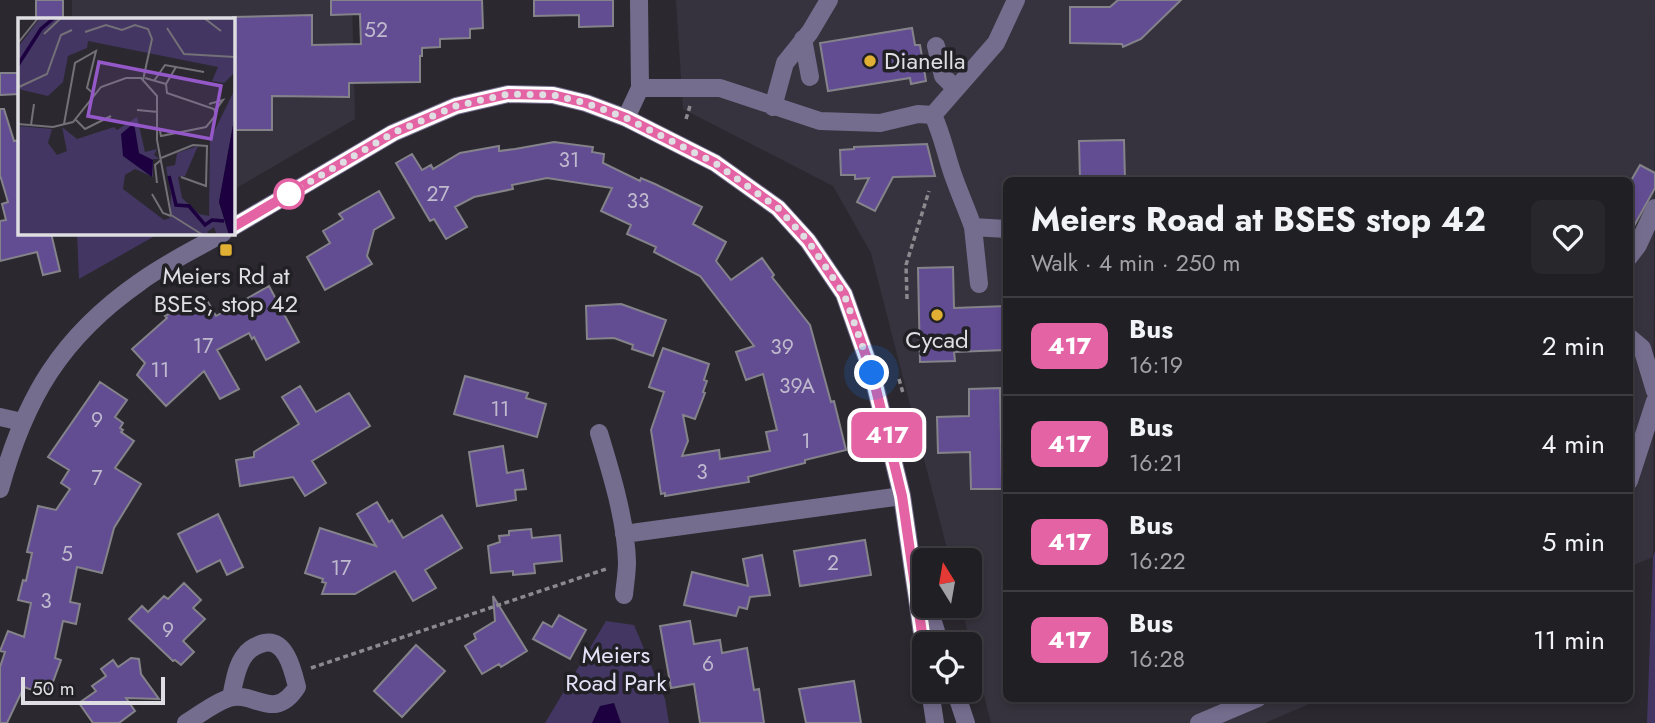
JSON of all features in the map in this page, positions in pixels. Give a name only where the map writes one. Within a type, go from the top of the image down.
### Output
[{"type":"street","points":[[626,118],[639,88],[639,0]]},
{"type":"street","points":[[773,107],[785,63],[829,0]]},
{"type":"street","points":[[933,115],[996,43],[1016,0]]},
{"type":"street","points":[[803,38],[810,77]]},
{"type":"street","points":[[936,46],[943,76],[955,88]]},
{"type":"street","points":[[639,88],[720,88],[820,121],[880,122],[918,114],[933,115]]},
{"type":"street","points":[[234,226],[393,133],[456,106],[508,94],[553,95],[586,103],[626,118],[715,163],[778,208],[808,241],[844,294],[872,373],[902,496],[922,632]]},
{"type":"street","points":[[933,115],[973,227],[979,284]]},
{"type":"street","points":[[1633,252],[1655,208]]},
{"type":"street","points":[[973,227],[1003,229]]},
{"type":"street","points":[[0,489],[22,422],[47,373],[90,321],[141,281],[221,234]]},
{"type":"street","points":[[1642,341],[1655,391]]},
{"type":"street","points":[[1633,469],[1655,401]]},
{"type":"street","points":[[0,417],[22,422]]},
{"type":"street","points":[[599,433],[610,466],[624,534],[627,562],[624,595]]},
{"type":"street","points":[[624,534],[902,496]]},
{"type":"street","points":[[186,723],[231,697]]},
{"type":"street","points":[[931,702],[934,723]]},
{"type":"street","points":[[959,702],[966,723]]},
{"type":"street","points":[[1199,723],[1249,702]]},
{"type":"path","points":[[686,119],[692,101]]},
{"type":"path","points":[[907,299],[906,265],[929,191]]},
{"type":"path","points":[[900,379],[903,393]]},
{"type":"path","points":[[303,671],[597,572]]},
{"type":"shaded area","points":[[72,0],[352,0],[355,119],[234,189],[234,18],[72,18]]},
{"type":"shaded area","points":[[676,0],[1655,0],[1653,557],[1633,565],[1633,177],[1003,177],[1003,702],[1314,702],[1265,723],[991,723],[982,688],[982,632],[968,632],[964,618],[982,618],[982,548],[947,548],[871,253],[833,186],[683,109]]},
{"type":"shaded area","points":[[614,703],[621,723],[592,723],[600,706]]},
{"type":"green space","points":[[77,234],[158,234],[79,279]]},
{"type":"green space","points":[[1655,551],[1655,723],[1647,723],[1653,557]]},
{"type":"green space","name":"Meiers Road Park","points":[[606,621],[634,625],[665,699],[669,723],[545,723]]},
{"type":"building","points":[[36,0],[63,0],[63,18],[36,18]]},
{"type":"building","points":[[331,0],[482,0],[483,28],[470,29],[470,38],[440,39],[440,47],[422,48],[420,82],[349,83],[349,97],[272,96],[272,130],[234,130],[233,17],[312,15],[312,45],[361,44],[360,14],[331,15]]},
{"type":"building","points":[[534,0],[613,0],[613,26],[579,27],[579,15],[534,16]]},
{"type":"building","points":[[1118,0],[1181,0],[1141,39],[1123,47],[1122,44],[1070,43],[1070,7],[1110,7]]},
{"type":"building","name":"Dianella","points":[[912,28],[915,45],[920,45],[926,81],[911,84],[910,78],[828,91],[820,43]]},
{"type":"building","points":[[0,73],[18,73],[18,94],[0,95]]},
{"type":"building","points":[[0,109],[4,109],[14,141],[18,140],[18,234],[51,234],[60,271],[43,275],[37,252],[0,261],[0,221],[6,220],[2,204],[8,202],[0,175]]},
{"type":"building","points":[[1124,140],[1125,177],[1080,177],[1079,141]]},
{"type":"building","points":[[554,142],[593,147],[592,152],[604,154],[603,163],[702,207],[693,224],[726,242],[716,261],[731,280],[762,258],[774,275],[772,277],[810,325],[846,450],[748,477],[749,482],[665,496],[665,493],[661,494],[651,430],[664,392],[649,387],[663,348],[709,364],[704,380],[707,381],[703,392],[705,393],[695,419],[683,415],[688,441],[682,456],[719,450],[720,459],[770,451],[766,432],[777,430],[763,374],[746,380],[736,352],[754,346],[700,276],[654,252],[656,247],[627,234],[631,225],[601,211],[612,188],[547,178],[512,185],[513,189],[474,197],[455,207],[467,227],[446,239],[434,219],[430,221],[396,163],[412,154],[422,170],[431,165],[433,169],[460,153],[499,146],[499,151]]},
{"type":"building","points":[[927,144],[935,176],[893,177],[875,211],[857,202],[869,178],[855,179],[855,175],[841,175],[840,150]]},
{"type":"building","points":[[1640,165],[1655,173],[1655,188],[1633,228],[1633,177]]},
{"type":"building","points":[[379,191],[394,218],[374,230],[367,256],[372,264],[325,290],[307,257],[330,243],[323,231],[343,219],[339,214]]},
{"type":"building","name":"Cycad","points":[[953,267],[954,308],[1003,306],[1003,350],[954,352],[955,361],[920,362],[918,268]]},
{"type":"building","points":[[269,286],[299,342],[266,360],[249,333],[217,350],[239,389],[220,399],[204,371],[166,406],[137,375],[145,363],[132,349],[167,318],[165,316],[204,295],[216,316]]},
{"type":"building","points":[[621,304],[666,320],[653,356],[632,349],[633,345],[614,338],[587,339],[586,306]]},
{"type":"building","points":[[465,376],[528,393],[526,398],[546,404],[537,437],[454,414]]},
{"type":"building","points":[[100,382],[127,400],[115,417],[123,423],[121,432],[134,441],[115,468],[141,484],[114,528],[102,573],[77,567],[70,602],[80,604],[76,624],[63,621],[55,658],[61,660],[50,690],[37,685],[35,691],[24,687],[7,723],[0,723],[0,667],[5,652],[0,651],[8,631],[24,637],[31,603],[18,600],[23,580],[26,581],[32,553],[27,552],[38,506],[56,510],[70,489],[61,483],[69,470],[48,457]]},
{"type":"building","points":[[300,386],[316,412],[349,393],[370,426],[312,461],[326,483],[305,496],[293,477],[240,486],[236,460],[254,457],[254,452],[299,424],[282,397]]},
{"type":"building","points":[[1000,388],[1002,489],[971,489],[970,452],[938,453],[937,417],[969,416],[969,389]]},
{"type":"building","points":[[503,446],[507,473],[523,470],[526,489],[515,490],[516,500],[477,506],[469,452]]},
{"type":"building","points":[[377,502],[403,538],[442,515],[462,548],[425,570],[436,588],[413,601],[395,571],[355,594],[322,594],[326,583],[322,582],[323,579],[305,573],[320,528],[376,546],[357,514]]},
{"type":"building","points":[[218,514],[243,567],[227,575],[220,560],[197,572],[178,534]]},
{"type":"building","points":[[531,529],[532,538],[560,535],[562,561],[534,564],[535,573],[491,573],[488,546],[500,542],[499,536],[509,535],[509,531]]},
{"type":"building","points":[[865,540],[871,575],[800,586],[794,551]]},
{"type":"building","points":[[762,555],[770,595],[750,597],[747,609],[739,607],[736,616],[684,605],[692,572],[748,586],[743,559]]},
{"type":"building","points":[[184,583],[201,600],[193,608],[205,619],[183,641],[194,652],[181,665],[173,661],[129,619],[142,606],[148,612],[164,596],[168,599]]},
{"type":"building","points":[[493,596],[527,651],[501,667],[499,664],[482,674],[465,646],[476,639],[474,634],[495,621]]},
{"type":"building","points":[[559,615],[586,630],[570,659],[533,639],[543,622],[552,627]]},
{"type":"building","points":[[690,621],[694,644],[720,640],[722,653],[747,648],[754,690],[759,689],[764,723],[700,723],[694,684],[671,688],[660,626]]},
{"type":"building","points":[[416,645],[445,671],[402,717],[374,691]]},
{"type":"building","points":[[131,658],[139,659],[141,674],[159,699],[126,698],[135,711],[119,723],[93,723],[79,703],[96,691],[92,686],[106,676],[101,669],[113,660],[118,667]]},
{"type":"building","points":[[854,681],[861,723],[806,723],[799,689]]},
{"type":"bus line","name":"417","points":[[234,226],[393,133],[456,106],[508,94],[553,95],[586,103],[626,118],[715,163],[778,208],[808,241],[844,294],[872,373],[902,496],[922,632]]},
{"type":"place","name":"Dianella","points":[[870,61]]},
{"type":"place","name":"Meiers Rd at BSES, stop 42","points":[[226,250]]},
{"type":"place","name":"Cycad","points":[[937,315]]},
{"type":"route","points":[[289,194],[393,133],[456,106],[508,94],[553,95],[586,103],[626,118],[715,163],[778,208],[808,241],[844,294],[872,373]]}]
